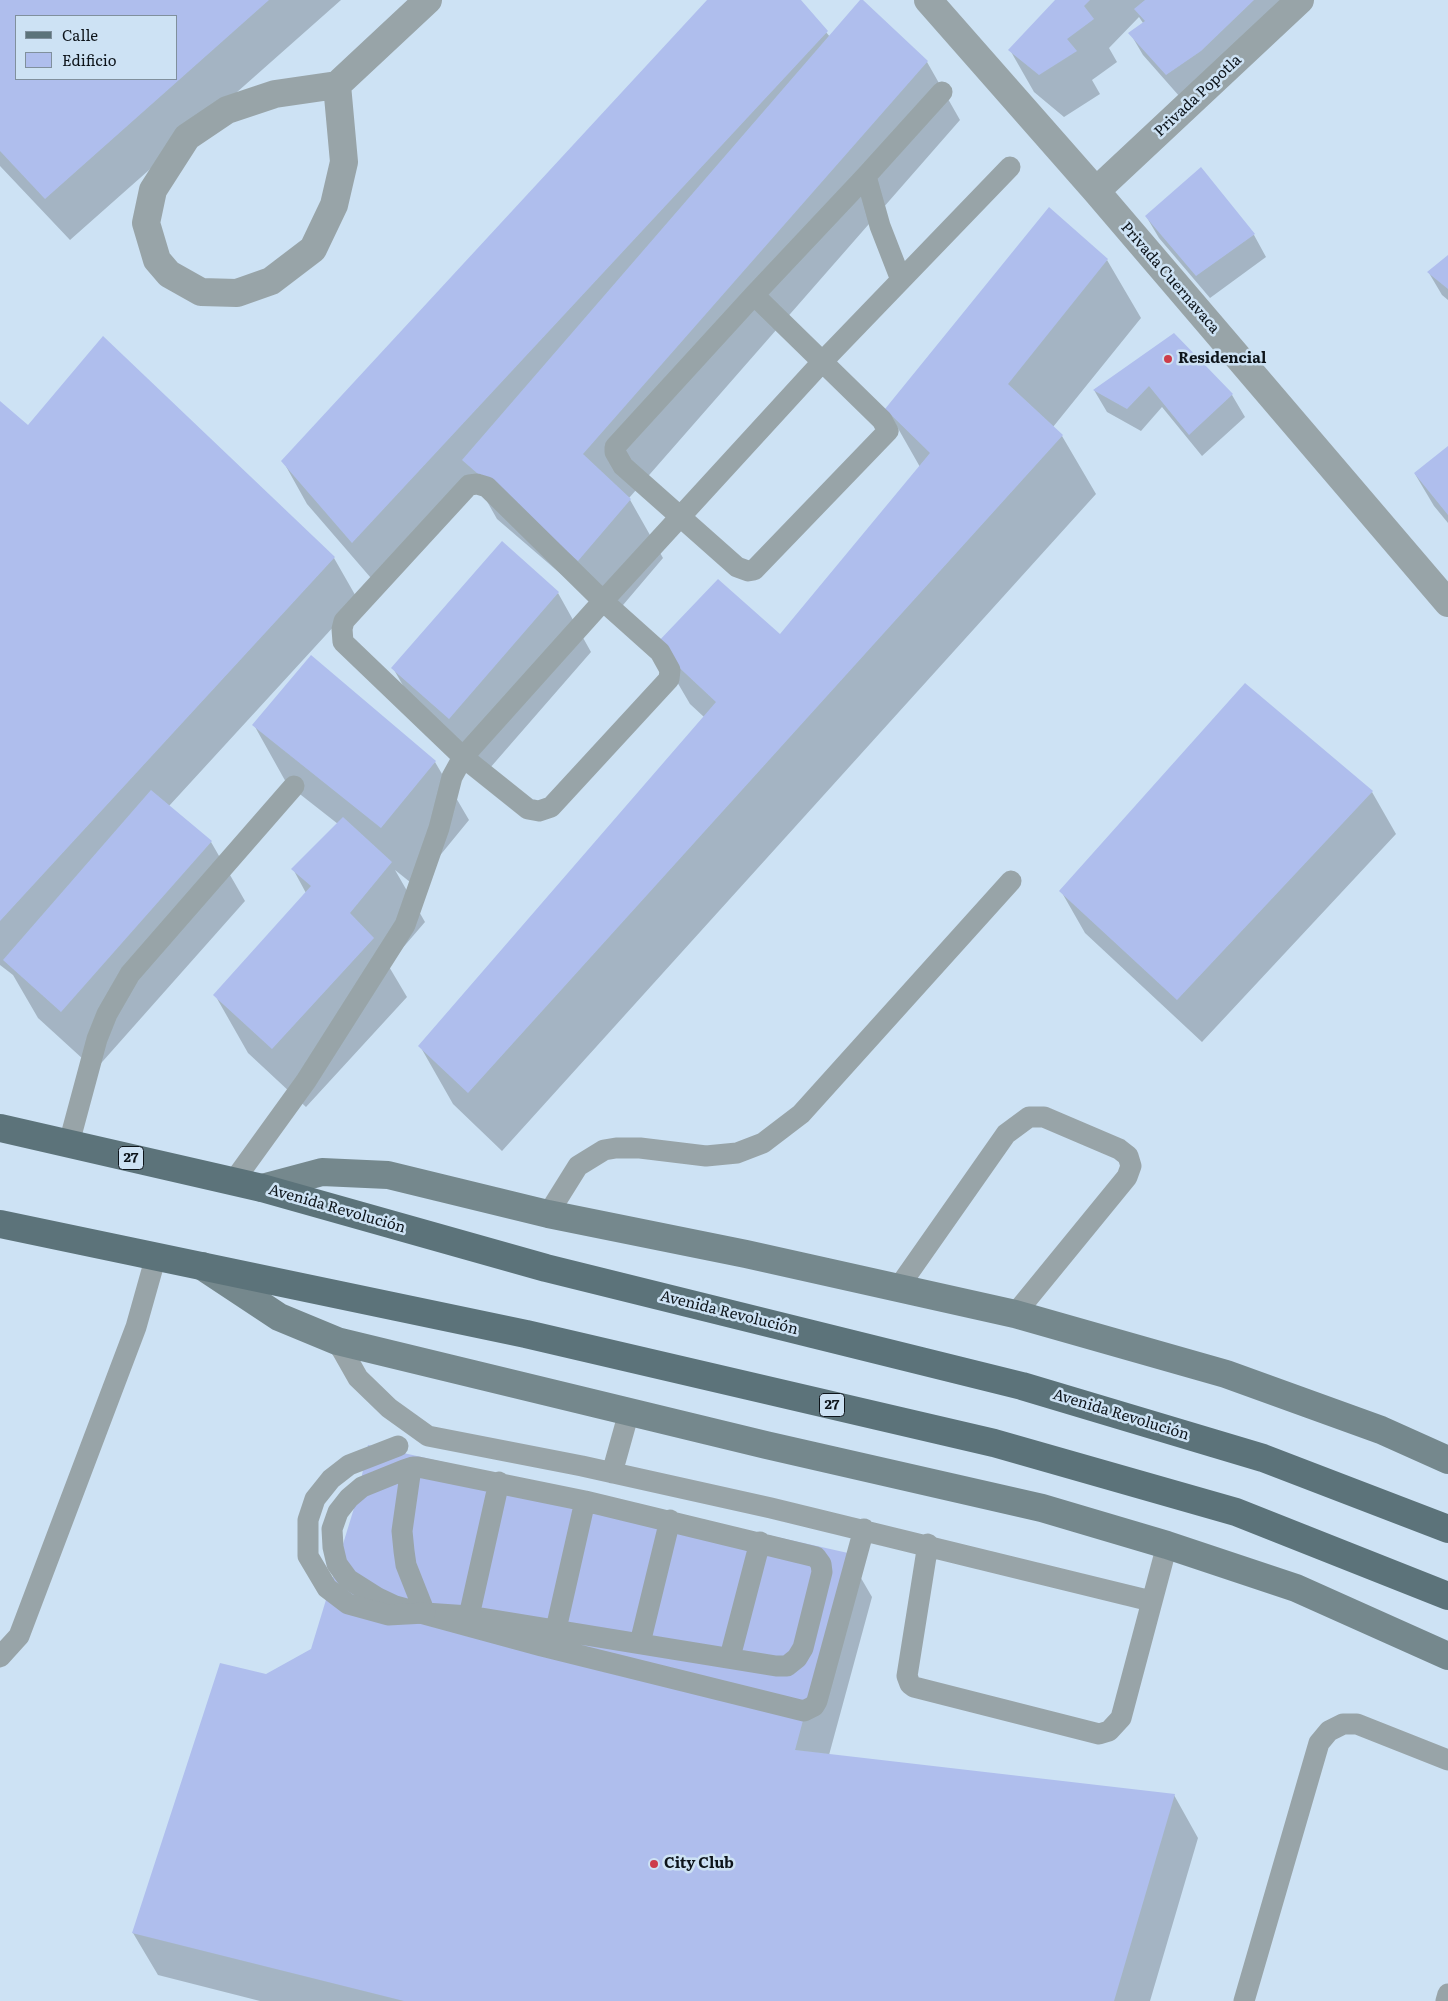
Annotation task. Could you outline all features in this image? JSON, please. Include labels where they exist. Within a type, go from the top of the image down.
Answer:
[{"type":"main road","name":"Avenida Revolución","points":[[0,1128],[262,1188],[546,1268],[1022,1386],[1263,1458],[1448,1530]]},
{"type":"main road","name":"27","points":[[0,1224],[526,1334],[994,1442],[1236,1512],[1448,1596]]},
{"type":"street","points":[[337,85],[344,162],[334,205],[313,249],[271,281],[237,292],[201,292],[169,274],[157,260],[146,223],[153,190],[187,137],[226,110],[275,94],[337,85],[428,0]]},
{"type":"street","name":"Privada Cuernavaca","points":[[928,0],[1096,191],[1448,603]]},
{"type":"street","name":"Privada Popotla","points":[[1096,191],[1300,0]]},
{"type":"street","points":[[262,1188],[322,1172],[388,1175],[548,1214],[746,1254],[1015,1314],[1226,1374],[1381,1430],[1448,1460]]},
{"type":"street","points":[[202,1266],[279,1317],[337,1341],[776,1448],[1042,1508],[1167,1545],[1296,1588],[1448,1656]]},
{"type":"lane","points":[[754,295],[882,420],[888,431],[754,570],[741,570],[682,516],[623,466],[615,452],[615,447],[754,295],[866,176],[942,92]]},
{"type":"lane","points":[[233,1182],[306,1081],[405,925],[439,828],[452,777],[464,757],[603,601],[823,361],[1010,168]]},
{"type":"lane","points":[[866,176],[880,226],[901,280]]},
{"type":"lane","points":[[469,485],[487,486],[603,601],[660,652],[668,662],[670,679],[551,807],[540,811],[528,809],[464,757],[343,642],[342,629],[344,621],[469,485]]},
{"type":"lane","points":[[69,1143],[97,1039],[107,1014],[130,974],[294,786]]},
{"type":"lane","points":[[548,1214],[578,1166],[604,1150],[640,1148],[706,1156],[737,1153],[762,1143],[801,1114],[1011,881]]},
{"type":"lane","points":[[898,1288],[1006,1134],[1029,1117],[1044,1117],[1119,1148],[1128,1156],[1131,1166],[1127,1177],[1015,1314]]},
{"type":"lane","points":[[0,1656],[19,1636],[136,1327],[156,1256]]},
{"type":"lane","points":[[337,1341],[358,1378],[389,1408],[428,1436],[612,1473],[864,1529],[1151,1601]]},
{"type":"lane","points":[[612,1473],[629,1412]]},
{"type":"lane","points":[[428,1436],[349,1465],[331,1479],[315,1499],[308,1520],[308,1556],[327,1588],[348,1604],[388,1614],[425,1614],[469,1616],[776,1666],[787,1666],[797,1658],[803,1648],[822,1572],[821,1564],[816,1557],[670,1520],[423,1467],[411,1468],[362,1487],[349,1498],[338,1512],[332,1529],[333,1547],[337,1564],[348,1579],[370,1594],[396,1606],[542,1646],[804,1711],[814,1706],[817,1701],[864,1529]]},
{"type":"lane","points":[[411,1468],[402,1532],[406,1565],[425,1614]]},
{"type":"lane","points":[[469,1616],[499,1482]]},
{"type":"lane","points":[[556,1630],[585,1501]]},
{"type":"lane","points":[[640,1643],[670,1520]]},
{"type":"lane","points":[[730,1657],[760,1542]]},
{"type":"lane","points":[[928,1544],[908,1680],[914,1688],[1099,1734],[1113,1728],[1122,1718],[1167,1545]]},
{"type":"lane","points":[[1244,2001],[1319,1743],[1329,1731],[1343,1724],[1356,1724],[1448,1760]]},
{"type":"lane","points":[[1446,2001],[1448,1994]]},
{"type":"building","points":[[0,0],[269,0],[45,199],[0,151]]},
{"type":"building","points":[[707,0],[801,0],[828,31],[352,543],[281,461]]},
{"type":"building","points":[[860,0],[863,0],[928,61],[583,454],[631,499],[578,561],[462,460]]},
{"type":"building","points":[[1055,0],[1090,0],[1084,6],[1094,19],[1067,39],[1077,51],[1039,75],[1008,50]]},
{"type":"building","points":[[1145,0],[1254,0],[1201,51],[1166,75],[1128,33],[1145,21],[1134,9]]},
{"type":"building","points":[[1201,167],[1255,234],[1196,276],[1145,216]]},
{"type":"building","points":[[1049,207],[1108,259],[1008,384],[1063,435],[468,1093],[418,1046],[716,702],[655,645],[718,579],[780,634],[930,453],[885,409]]},
{"type":"building","points":[[1448,255],[1448,289],[1427,272]]},
{"type":"building","name":"Residencial","points":[[1174,333],[1233,394],[1189,435],[1149,386],[1127,409],[1093,390]]},
{"type":"building","points":[[103,336],[335,557],[0,921],[0,401],[28,425]]},
{"type":"building","points":[[1448,446],[1448,515],[1414,473]]},
{"type":"building","points":[[502,541],[559,592],[449,719],[391,668]]},
{"type":"building","points":[[311,655],[436,761],[381,828],[252,725]]},
{"type":"building","points":[[1245,683],[1373,791],[1177,1000],[1059,891]]},
{"type":"building","points":[[151,790],[212,841],[61,1012],[3,960]]},
{"type":"building","points":[[343,817],[392,862],[350,913],[374,938],[272,1049],[213,995],[311,886],[291,869]]},
{"type":"building","name":"City Club","points":[[368,1445],[848,1553],[795,1750],[1175,1794],[1114,2001],[404,2001],[132,1933],[220,1663],[266,1674],[311,1649],[358,1495]]},
{"type":"place","name":"Residencial","points":[[1168,359]]},
{"type":"place","name":"City Club","points":[[654,1864]]}]
